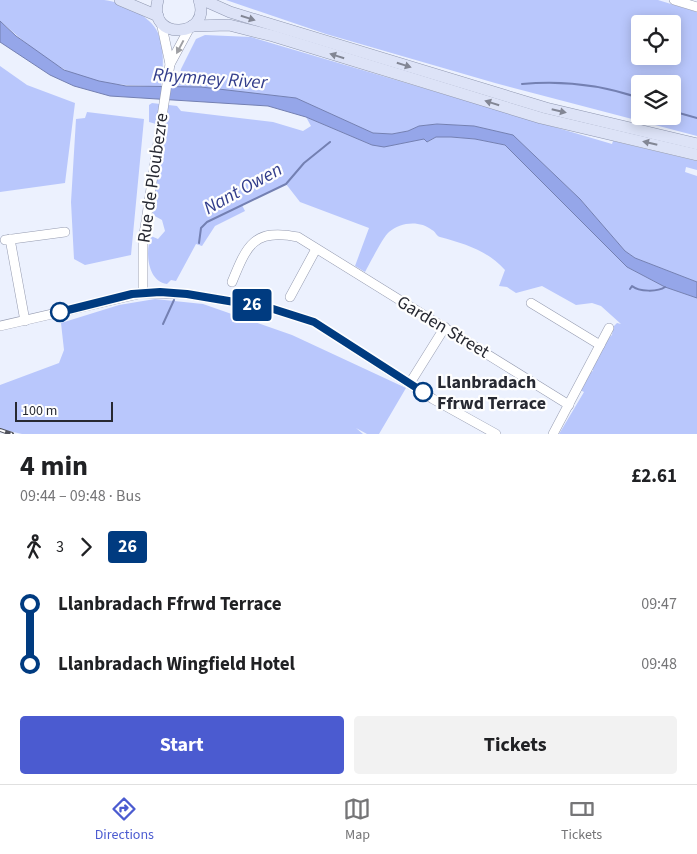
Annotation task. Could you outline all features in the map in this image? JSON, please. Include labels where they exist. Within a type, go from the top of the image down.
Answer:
[{"type":"main road","points":[[120,0],[159,19],[172,30],[229,25],[541,118],[697,155]]},
{"type":"main road","points":[[158,0],[159,19]]},
{"type":"main road","points":[[190,28],[200,16],[201,0],[230,12],[546,108],[697,144]]},
{"type":"street","points":[[674,0],[697,7]]},
{"type":"street","name":"Rue de Ploubezre","points":[[143,293],[143,241],[170,64],[159,19]]},
{"type":"street","name":"Rue de Ploubezre","points":[[170,64],[190,28]]},
{"type":"street","points":[[24,321],[7,239],[65,232]]},
{"type":"street","name":"Garden Street","points":[[232,282],[241,260],[250,246],[262,238],[278,233],[298,237],[569,405]]},
{"type":"street","points":[[290,297],[316,249]]},
{"type":"street","points":[[0,326],[143,293],[187,294],[270,308],[304,317],[329,330],[451,410],[496,434]]},
{"type":"street","points":[[531,303],[600,345]]},
{"type":"street","points":[[412,385],[445,327]]},
{"type":"street","points":[[553,434],[609,328]]},
{"type":"shaded area","points":[[0,0],[104,0],[135,11],[149,21],[158,33],[163,53],[161,86],[123,85],[73,74],[38,52],[0,21]]},
{"type":"shaded area","points":[[226,0],[658,0],[697,12],[697,136],[655,125],[681,125],[681,75],[631,75],[631,119],[495,83],[326,34]]},
{"type":"shaded area","points":[[0,21],[16,36],[64,70],[99,81],[126,86],[201,87],[296,98],[373,133],[392,134],[408,131],[419,126],[437,124],[474,126],[513,135],[580,199],[625,251],[635,258],[697,282],[697,298],[665,287],[627,267],[505,145],[475,139],[436,137],[427,142],[424,139],[384,147],[372,145],[306,117],[268,106],[110,96],[74,86],[50,75],[0,42]]},
{"type":"shaded area","points":[[205,35],[251,37],[612,144],[613,141],[697,161],[697,170],[686,167],[685,172],[697,176],[697,282],[635,258],[625,251],[580,199],[513,135],[474,126],[437,124],[419,126],[408,131],[392,134],[373,133],[296,98],[177,87],[181,69],[196,39]]},
{"type":"shaded area","points":[[0,66],[27,85],[75,103],[65,183],[0,192]]},
{"type":"shaded area","points":[[152,103],[177,106],[181,111],[273,122],[303,131],[311,126],[306,117],[372,145],[394,145],[424,138],[428,142],[436,137],[451,137],[475,139],[505,145],[627,267],[665,287],[697,298],[697,434],[559,434],[584,392],[580,390],[586,374],[593,371],[591,364],[599,358],[597,353],[605,346],[605,341],[612,335],[613,327],[617,323],[621,324],[601,306],[592,303],[576,305],[542,286],[516,293],[507,287],[499,286],[505,270],[491,257],[458,242],[439,236],[422,225],[404,224],[389,232],[380,244],[365,272],[355,266],[369,228],[300,202],[286,184],[242,205],[245,211],[215,226],[202,246],[196,244],[176,281],[171,280],[167,284],[160,282],[155,277],[149,264],[148,249],[151,236],[158,239],[165,231],[162,220],[153,215],[153,208],[156,208],[157,201],[153,200],[167,127],[149,122],[149,105]]},
{"type":"shaded area","points":[[87,112],[144,119],[131,255],[85,265],[74,259],[71,202],[76,119],[85,118]]},
{"type":"shaded area","points":[[155,299],[203,304],[292,335],[406,388],[379,434],[367,434],[356,428],[363,434],[22,434],[0,429],[0,385],[59,363],[64,350],[61,323],[119,305]]},
{"type":"waterway","points":[[522,84],[567,83],[597,87],[631,95]]},
{"type":"waterway","points":[[681,114],[697,118]]},
{"type":"waterway","name":"Nant Owen","points":[[199,243],[201,228],[207,222],[286,184],[304,163],[330,142]]},
{"type":"waterway","points":[[630,289],[632,286],[648,291],[665,287]]},
{"type":"waterway","name":"Nant Owen","points":[[163,324],[174,300]]},
{"type":"railway","points":[[0,430],[12,434]]},
{"type":"bus line","name":"26","points":[[60,312],[132,294],[160,292],[187,294],[270,308],[304,317],[329,330],[423,392]]},
{"type":"place","name":"Llanbradach Ffrwd Terrace","points":[[423,392]]},
{"type":"water label","name":"Rhymney River","points":[[210,79]]}]
